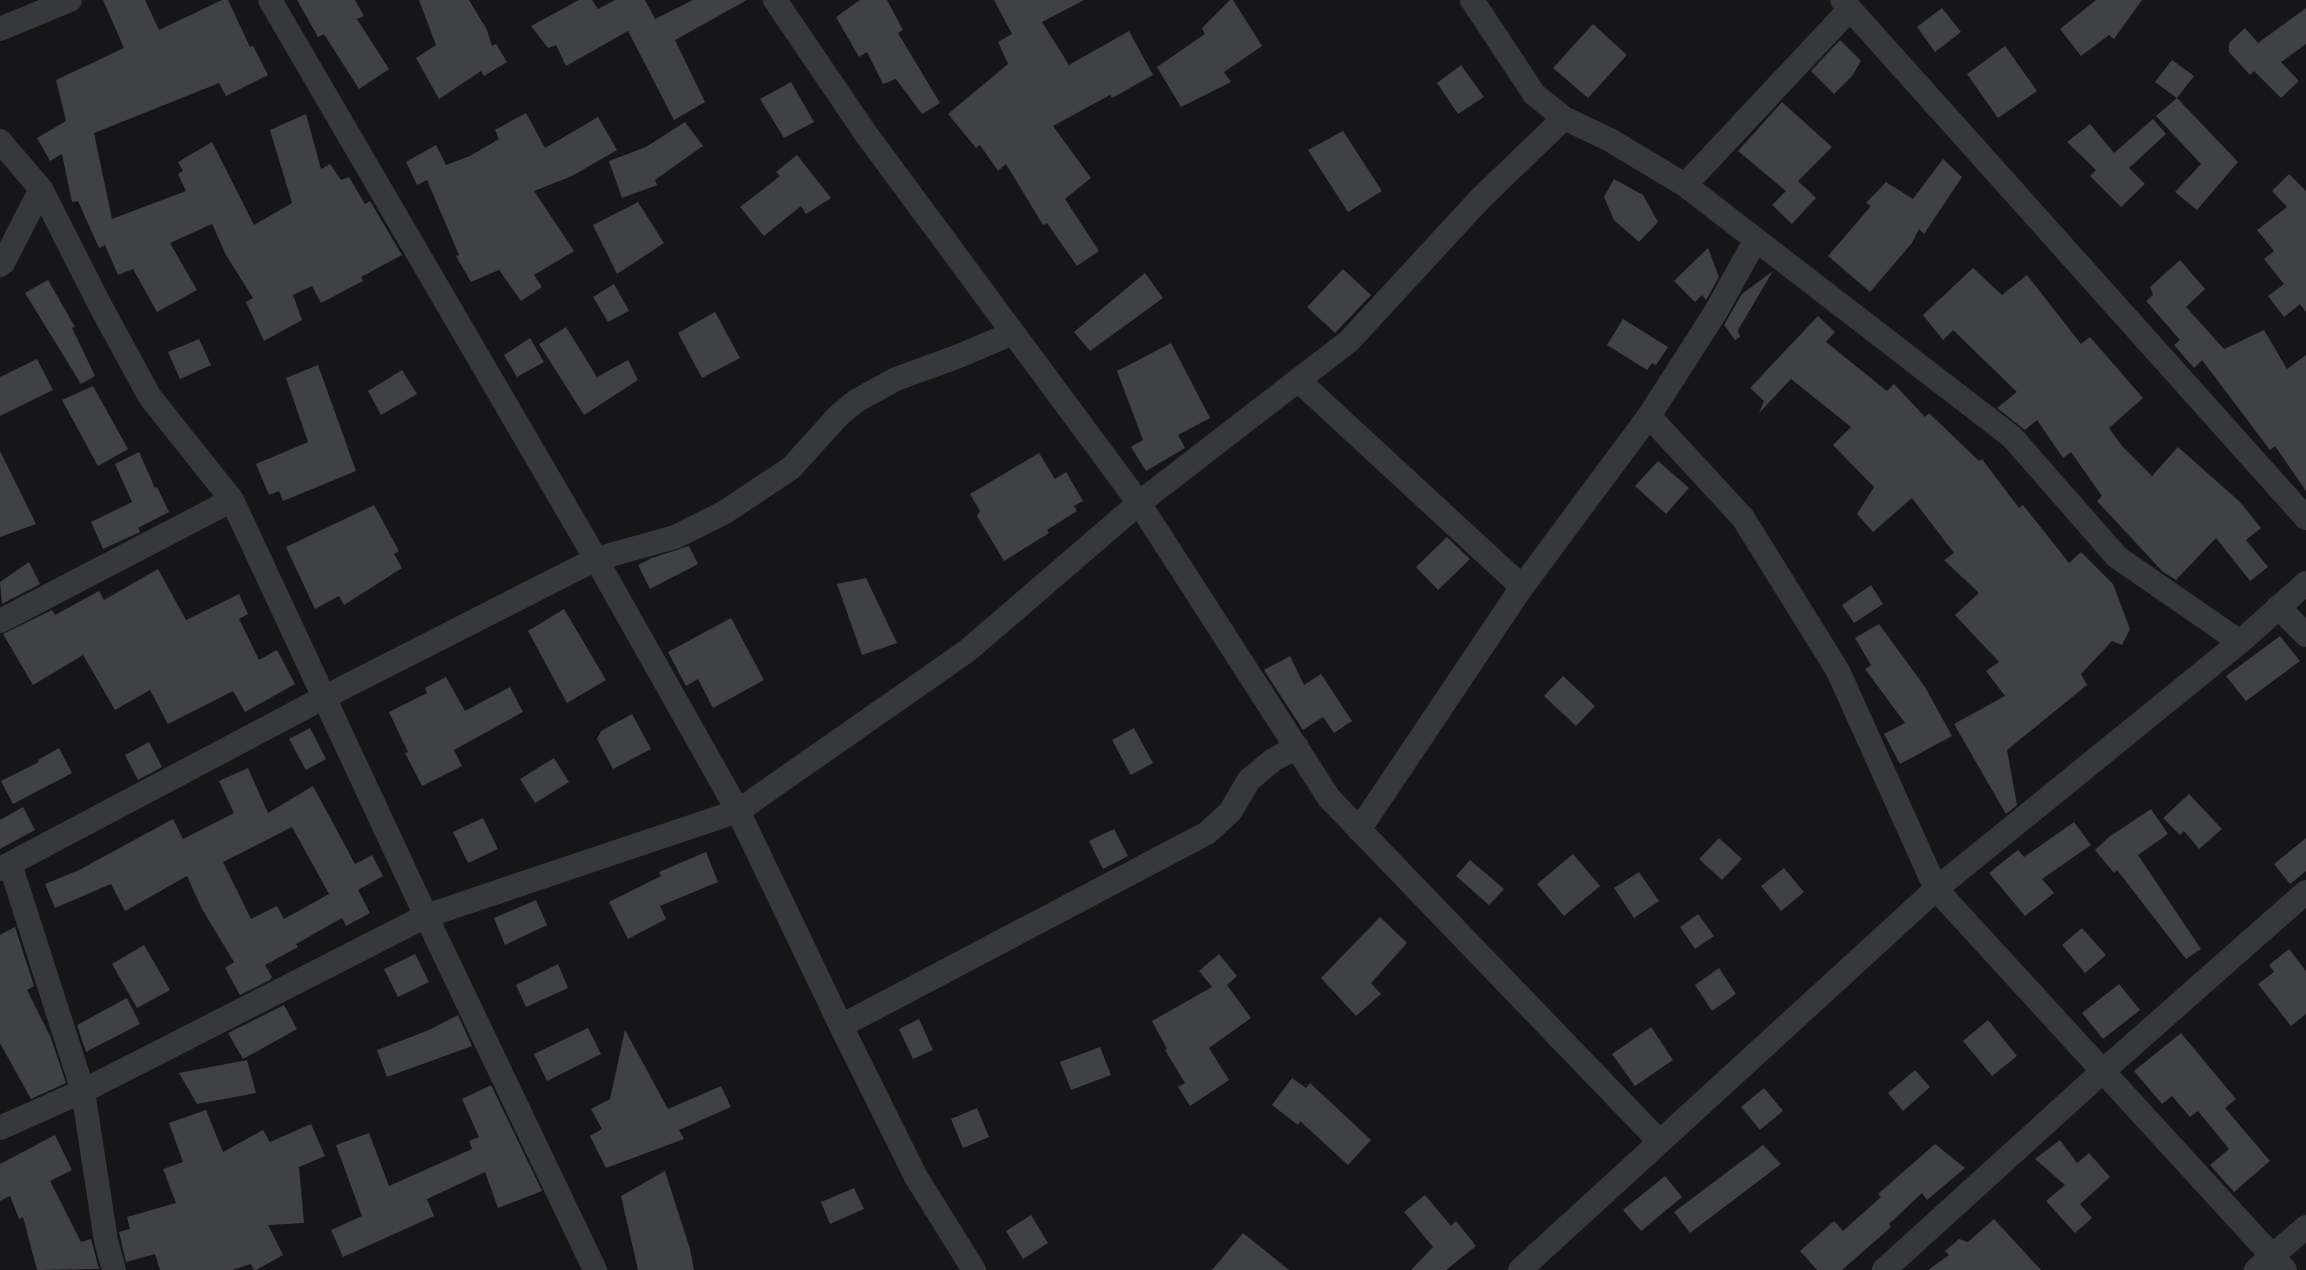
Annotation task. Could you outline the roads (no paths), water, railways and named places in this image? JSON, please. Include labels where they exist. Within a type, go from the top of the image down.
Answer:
[{"type":"street","points":[[0,29],[70,0]]},
{"type":"street","points":[[270,0],[596,559],[738,812],[916,1177],[974,1270]]},
{"type":"street","points":[[775,0],[866,134],[1139,503],[1329,798],[1660,1142]]},
{"type":"street","points":[[1472,0],[1534,94],[1564,118],[1610,140],[1685,185],[2012,437],[2117,557],[2240,642]]},
{"type":"street","points":[[1685,185],[1846,5],[2306,518]]},
{"type":"street","points":[[0,1128],[83,1091],[426,916],[738,812],[967,651],[1139,503],[1349,341],[1480,199],[1564,118]]},
{"type":"street","points":[[0,141],[41,189],[150,397],[232,500],[323,698],[595,1270]]},
{"type":"street","points":[[0,265],[41,189]]},
{"type":"street","points":[[1359,830],[1522,587],[1649,416],[1715,313],[1755,241]]},
{"type":"street","points":[[114,1270],[106,1241],[83,1091],[5,866],[323,698],[596,559],[675,537],[725,512],[791,468],[839,415],[856,401],[896,379],[959,356],[1012,333]]},
{"type":"street","points":[[1298,380],[1522,587]]},
{"type":"street","points":[[1649,416],[1743,518],[1838,671],[1936,889],[2103,1071],[2271,1265],[2306,1227]]},
{"type":"street","points":[[0,620],[232,500]]},
{"type":"street","points":[[1530,1267],[1660,1142],[1936,889],[2240,642],[2306,583]]},
{"type":"street","points":[[2278,607],[2306,635]]},
{"type":"street","points":[[841,1026],[1206,833],[1230,812],[1249,780],[1273,760],[1297,747]]},
{"type":"street","points":[[1884,1270],[2306,891]]}]
